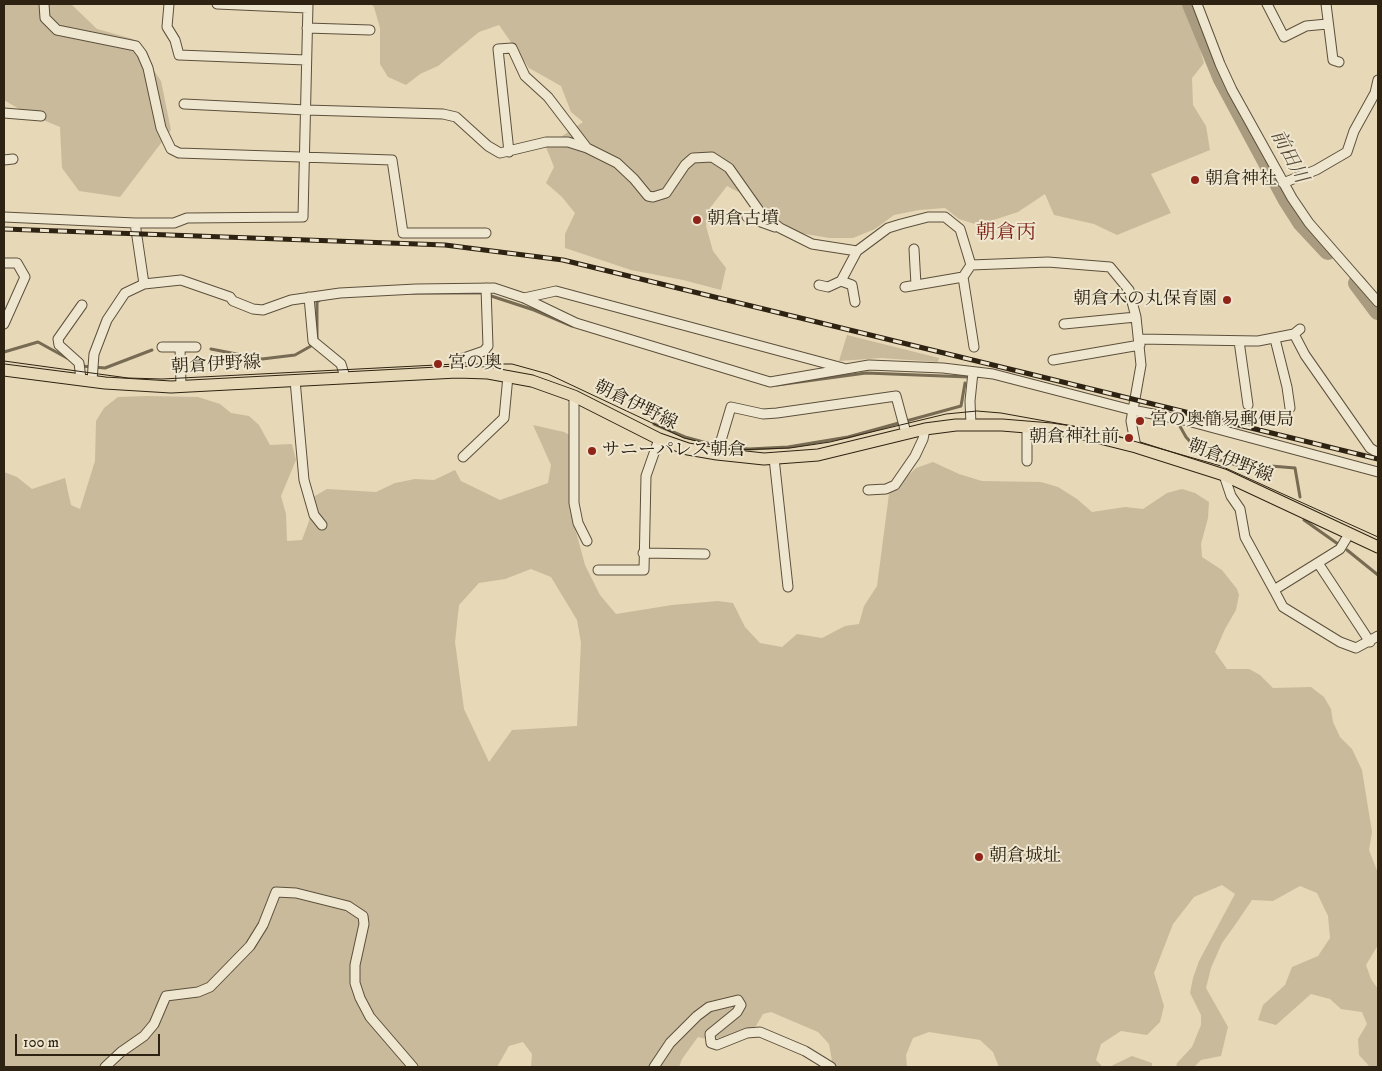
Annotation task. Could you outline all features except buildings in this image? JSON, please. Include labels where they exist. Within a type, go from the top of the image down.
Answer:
[{"type":"main road","name":"朝倉伊野線","points":[[4,370],[137,386],[182,386],[457,372],[508,376],[574,396],[659,439],[717,454],[774,458],[818,455],[925,428],[971,424],[1027,427],[1084,434],[1136,447],[1224,475],[1378,547]]},
{"type":"street","points":[[44,4],[45,18],[57,30],[136,46],[148,68],[161,128],[171,149],[180,153],[392,160],[402,233],[486,233]]},
{"type":"street","points":[[169,4],[167,27],[175,40],[178,55],[306,60]]},
{"type":"street","points":[[4,217],[135,223],[174,222],[187,218],[303,217],[308,6],[217,4]]},
{"type":"street","points":[[1197,4],[1228,82],[1283,183],[1309,223],[1378,302]]},
{"type":"street","points":[[1267,4],[1284,37],[1306,26],[1327,24]]},
{"type":"street","points":[[1326,4],[1332,60],[1339,62]]},
{"type":"street","points":[[307,28],[370,30]]},
{"type":"street","points":[[509,152],[498,49],[512,48],[525,76],[548,97],[587,148]]},
{"type":"street","points":[[1283,183],[1312,172],[1347,152],[1354,131],[1376,96],[1378,80]]},
{"type":"street","points":[[184,104],[443,114],[456,117],[488,146],[500,153],[546,142],[568,142],[587,148],[617,163],[648,196],[654,197],[666,193],[685,165],[693,158],[712,156],[729,168],[760,212],[780,228],[803,241],[857,251]]},
{"type":"street","points":[[4,113],[41,116]]},
{"type":"street","points":[[747,217],[780,228]]},
{"type":"street","points":[[819,285],[828,287],[841,281],[857,251],[888,228],[928,217],[945,217],[960,229],[971,265]]},
{"type":"street","points":[[135,223],[144,284]]},
{"type":"street","points":[[914,249],[916,286]]},
{"type":"street","points":[[971,265],[1048,262],[1110,267],[1129,290],[1136,317],[1141,365],[1131,421],[1136,447]]},
{"type":"street","points":[[4,263],[17,263],[25,278],[8,307],[4,324]]},
{"type":"street","points":[[971,265],[963,277],[974,346]]},
{"type":"street","points":[[905,287],[963,277]]},
{"type":"street","points":[[86,380],[93,366],[96,348],[107,320],[125,292],[144,284],[181,280],[230,297],[245,307],[260,310],[309,297],[377,290],[486,288],[524,298],[576,322],[770,382],[869,365],[993,374],[1133,407],[1378,472]]},
{"type":"street","points":[[841,281],[852,285],[855,302]]},
{"type":"street","points":[[457,372],[458,360],[484,351],[488,346],[486,288]]},
{"type":"street","points":[[524,298],[556,291],[844,368]]},
{"type":"street","points":[[309,297],[313,341],[341,364],[345,377]]},
{"type":"street","points":[[82,305],[58,339],[59,345],[80,365],[86,380]]},
{"type":"street","points":[[1064,324],[1136,317]]},
{"type":"street","points":[[1053,360],[1139,342],[1275,339],[1297,332],[1305,354],[1370,448],[1378,453]]},
{"type":"street","points":[[1275,339],[1287,387],[1290,408]]},
{"type":"street","points":[[1239,341],[1248,405]]},
{"type":"street","points":[[162,347],[196,347]]},
{"type":"street","points":[[180,347],[182,386]]},
{"type":"street","points":[[971,424],[970,401],[973,372]]},
{"type":"street","points":[[463,457],[504,418],[508,376]]},
{"type":"street","points":[[295,380],[304,480],[314,515],[322,525]]},
{"type":"street","points":[[574,396],[574,503],[578,523],[587,541]]},
{"type":"street","points":[[717,454],[731,407],[763,414],[896,396],[906,433]]},
{"type":"street","points":[[1027,427],[1027,461]]},
{"type":"street","points":[[868,490],[886,489],[895,485],[915,456],[923,439],[925,428]]},
{"type":"street","points":[[598,570],[644,570],[646,476],[659,439]]},
{"type":"street","points":[[774,458],[788,587]]},
{"type":"street","points":[[1224,475],[1231,496],[1240,510],[1246,537],[1283,607],[1340,642],[1356,648],[1378,636]]},
{"type":"street","points":[[1274,590],[1340,548],[1350,534]]},
{"type":"street","points":[[643,553],[705,554]]},
{"type":"street","points":[[1318,563],[1370,642]]},
{"type":"street","points":[[106,1067],[121,1052],[144,1036],[154,1024],[166,996],[198,992],[210,987],[250,946],[263,926],[276,892],[296,893],[348,906],[362,916],[364,924],[355,965],[355,983],[360,998],[370,1017],[413,1067]]},
{"type":"street","points":[[654,1067],[670,1043],[698,1016],[709,1008],[738,1000],[741,1005],[737,1012],[710,1034],[711,1043],[717,1045],[747,1033],[760,1032],[805,1051],[831,1067]]},
{"type":"shaded area","points":[[4,4],[71,4],[97,29],[133,39],[161,81],[171,130],[120,197],[79,191],[62,168],[60,127],[24,112],[4,100]]},
{"type":"shaded area","points":[[371,4],[1187,4],[1204,63],[1192,78],[1193,105],[1206,126],[1210,150],[1151,174],[1171,213],[1117,235],[1094,224],[1054,215],[1045,194],[1018,212],[978,225],[959,219],[945,208],[919,210],[894,215],[875,229],[853,238],[829,238],[800,233],[781,222],[752,199],[727,186],[710,208],[706,226],[713,251],[726,268],[721,290],[683,280],[631,270],[565,248],[565,234],[575,213],[562,197],[546,183],[554,167],[546,147],[583,122],[571,112],[561,86],[529,68],[499,25],[479,32],[438,66],[420,74],[406,85],[388,77],[380,64],[380,28],[374,7]]},
{"type":"shaded area","points":[[847,335],[939,358],[938,362],[881,358],[839,361]]},
{"type":"shaded area","points":[[118,397],[198,397],[220,404],[231,413],[249,416],[259,425],[270,445],[292,444],[296,460],[281,496],[286,514],[287,541],[302,540],[309,521],[313,497],[327,489],[376,492],[395,483],[415,479],[434,480],[455,470],[461,481],[500,500],[548,483],[551,465],[533,425],[564,432],[577,439],[572,517],[585,565],[600,595],[616,614],[672,605],[718,601],[733,603],[745,627],[760,643],[782,647],[797,634],[822,638],[845,626],[859,624],[864,606],[877,586],[889,494],[916,468],[933,462],[959,474],[982,481],[1041,482],[1058,487],[1077,499],[1092,512],[1125,507],[1143,509],[1167,493],[1182,489],[1195,493],[1209,502],[1208,518],[1201,544],[1202,557],[1222,570],[1237,589],[1239,595],[1236,610],[1215,652],[1227,669],[1249,669],[1260,675],[1273,688],[1311,687],[1324,697],[1331,709],[1333,722],[1340,737],[1352,749],[1362,770],[1372,832],[1369,850],[1378,873],[1378,945],[1366,965],[1371,979],[1378,989],[1378,1067],[1369,1066],[1359,1055],[1358,1039],[1367,1024],[1362,1012],[1341,1009],[1330,999],[1311,994],[1276,1025],[1258,1020],[1263,1005],[1285,985],[1292,967],[1318,956],[1330,938],[1328,916],[1317,893],[1300,886],[1273,901],[1252,900],[1222,943],[1211,968],[1206,988],[1228,1027],[1221,1056],[1201,1060],[1194,1067],[1176,1067],[1177,1063],[1192,1047],[1201,1025],[1201,1015],[1190,993],[1193,978],[1199,961],[1235,894],[1222,885],[1194,897],[1173,924],[1154,973],[1164,1006],[1160,1022],[1147,1035],[1121,1031],[1101,1044],[1096,1060],[1103,1067],[999,1067],[993,1052],[980,1040],[929,1032],[913,1038],[906,1055],[907,1067],[833,1067],[829,1044],[818,1032],[771,1012],[763,1014],[756,1026],[744,1033],[710,1040],[698,1037],[682,1059],[679,1067],[531,1067],[532,1054],[523,1042],[509,1046],[497,1067],[4,1067],[4,472],[17,477],[32,489],[65,478],[71,505],[80,509],[95,461],[96,421],[104,408]],"holes":[[[531,569],[551,577],[577,620],[581,643],[577,726],[512,730],[489,762],[464,709],[455,642],[459,605],[479,583],[505,579]]]},
{"type":"shaded area","points":[[1132,1056],[1152,1063],[1152,1067],[1109,1067]]},
{"type":"waterway","name":"前田川","points":[[1191,4],[1222,79],[1287,200],[1301,222],[1328,251]]},
{"type":"waterway","name":"前田川","points":[[1357,283],[1378,311]]},
{"type":"waterway","points":[[412,293],[482,293],[534,310],[572,326]]},
{"type":"waterway","points":[[317,340],[317,302],[321,299]]},
{"type":"waterway","points":[[4,352],[38,342],[67,358]]},
{"type":"waterway","points":[[211,349],[262,359],[295,355],[311,346]]},
{"type":"waterway","points":[[81,366],[105,368],[152,350]]},
{"type":"waterway","points":[[777,385],[866,373],[969,377]]},
{"type":"waterway","points":[[654,424],[685,437],[718,446],[749,449],[788,447],[848,437],[961,406],[965,383]]},
{"type":"waterway","points":[[1177,421],[1186,437],[1202,455],[1240,466],[1259,465],[1295,468],[1300,497]]},
{"type":"waterway","points":[[1304,520],[1338,544]]},
{"type":"waterway","points":[[1347,550],[1378,575]]},
{"type":"tram line","points":[[4,361],[128,378],[162,379],[456,364],[512,364],[548,374],[684,438],[735,450],[790,448],[830,442],[946,414],[977,411],[1001,413],[1095,430],[1221,466],[1378,537]]},
{"type":"railway","points":[[4,229],[445,245],[563,260],[1378,459]]},
{"type":"place","name":"朝倉神社","points":[[1195,180]]},
{"type":"place","name":"朝倉古墳","points":[[697,220]]},
{"type":"place","name":"朝倉木の丸保育園","points":[[1227,300]]},
{"type":"place","name":"宮の奥","points":[[438,364]]},
{"type":"place","name":"宮の奥簡易郵便局","points":[[1140,421]]},
{"type":"place","name":"朝倉神社前","points":[[1129,438]]},
{"type":"place","name":"サニーパレス朝倉","points":[[592,451]]},
{"type":"place","name":"朝倉城址","points":[[979,857]]},
{"type":"district","name":"朝倉丙","points":[[1006,234]]}]
